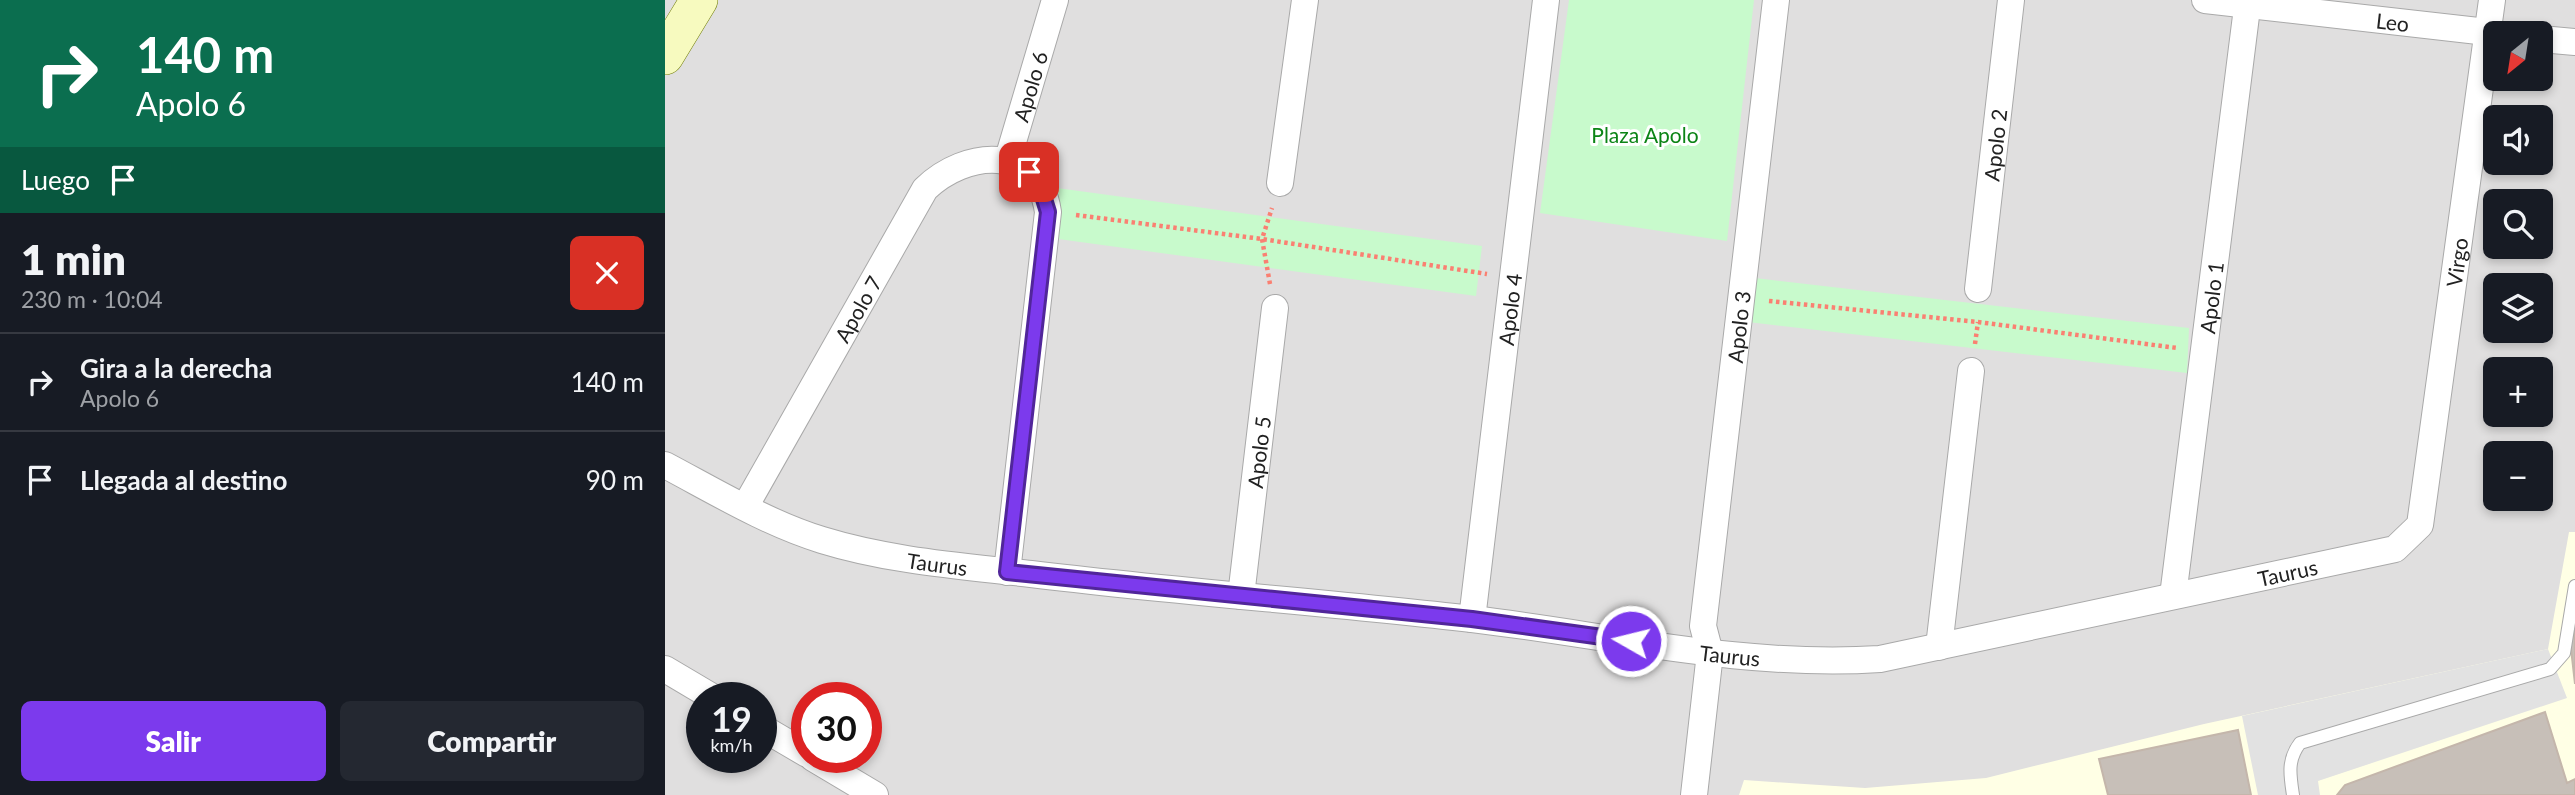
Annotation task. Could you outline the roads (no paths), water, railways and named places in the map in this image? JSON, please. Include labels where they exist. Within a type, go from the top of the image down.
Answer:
[{"type":"street","points":[[665,55],[699,0]]},
{"type":"street","name":"Apolo 6","points":[[1007,162],[1055,0]]},
{"type":"street","points":[[1280,183],[1305,0]]},
{"type":"street","name":"Apolo 4","points":[[1472,619],[1546,0]]},
{"type":"street","name":"Apolo 3","points":[[1694,795],[1710,653],[1703,626],[1776,0]]},
{"type":"street","name":"Apolo 2","points":[[1978,289],[2011,0]]},
{"type":"street","name":"Leo","points":[[2205,0],[2248,2],[2483,31]]},
{"type":"street","name":"Virgo","points":[[2491,21],[2492,0]]},
{"type":"street","name":"Apolo 1","points":[[2173,596],[2206,352],[2248,2]]},
{"type":"street","points":[[2553,40],[2575,42]]},
{"type":"street","name":"Virgo","points":[[2420,525],[2483,88]]},
{"type":"street","name":"Apolo 7","points":[[745,507],[925,189],[951,169],[969,162],[1007,162]]},
{"type":"street","points":[[1007,162],[1029,172],[1039,183],[1048,212],[1007,572]]},
{"type":"street","name":"Apolo 5","points":[[1241,596],[1275,308]]},
{"type":"street","points":[[1939,647],[1971,371]]},
{"type":"street","name":"Taurus","points":[[665,465],[745,507],[820,540],[860,551],[1007,572],[1472,619],[1710,653],[1832,662],[1880,659],[2395,549],[2420,525]]},
{"type":"street","points":[[665,669],[687,682]]},
{"type":"street","points":[[838,773],[875,795]]},
{"type":"lane","points":[[2293,795],[2291,755],[2299,743],[2550,668],[2560,662],[2564,653],[2575,586]]},
{"type":"park label","name":"Plaza Apolo","points":[[1645,134]]}]
